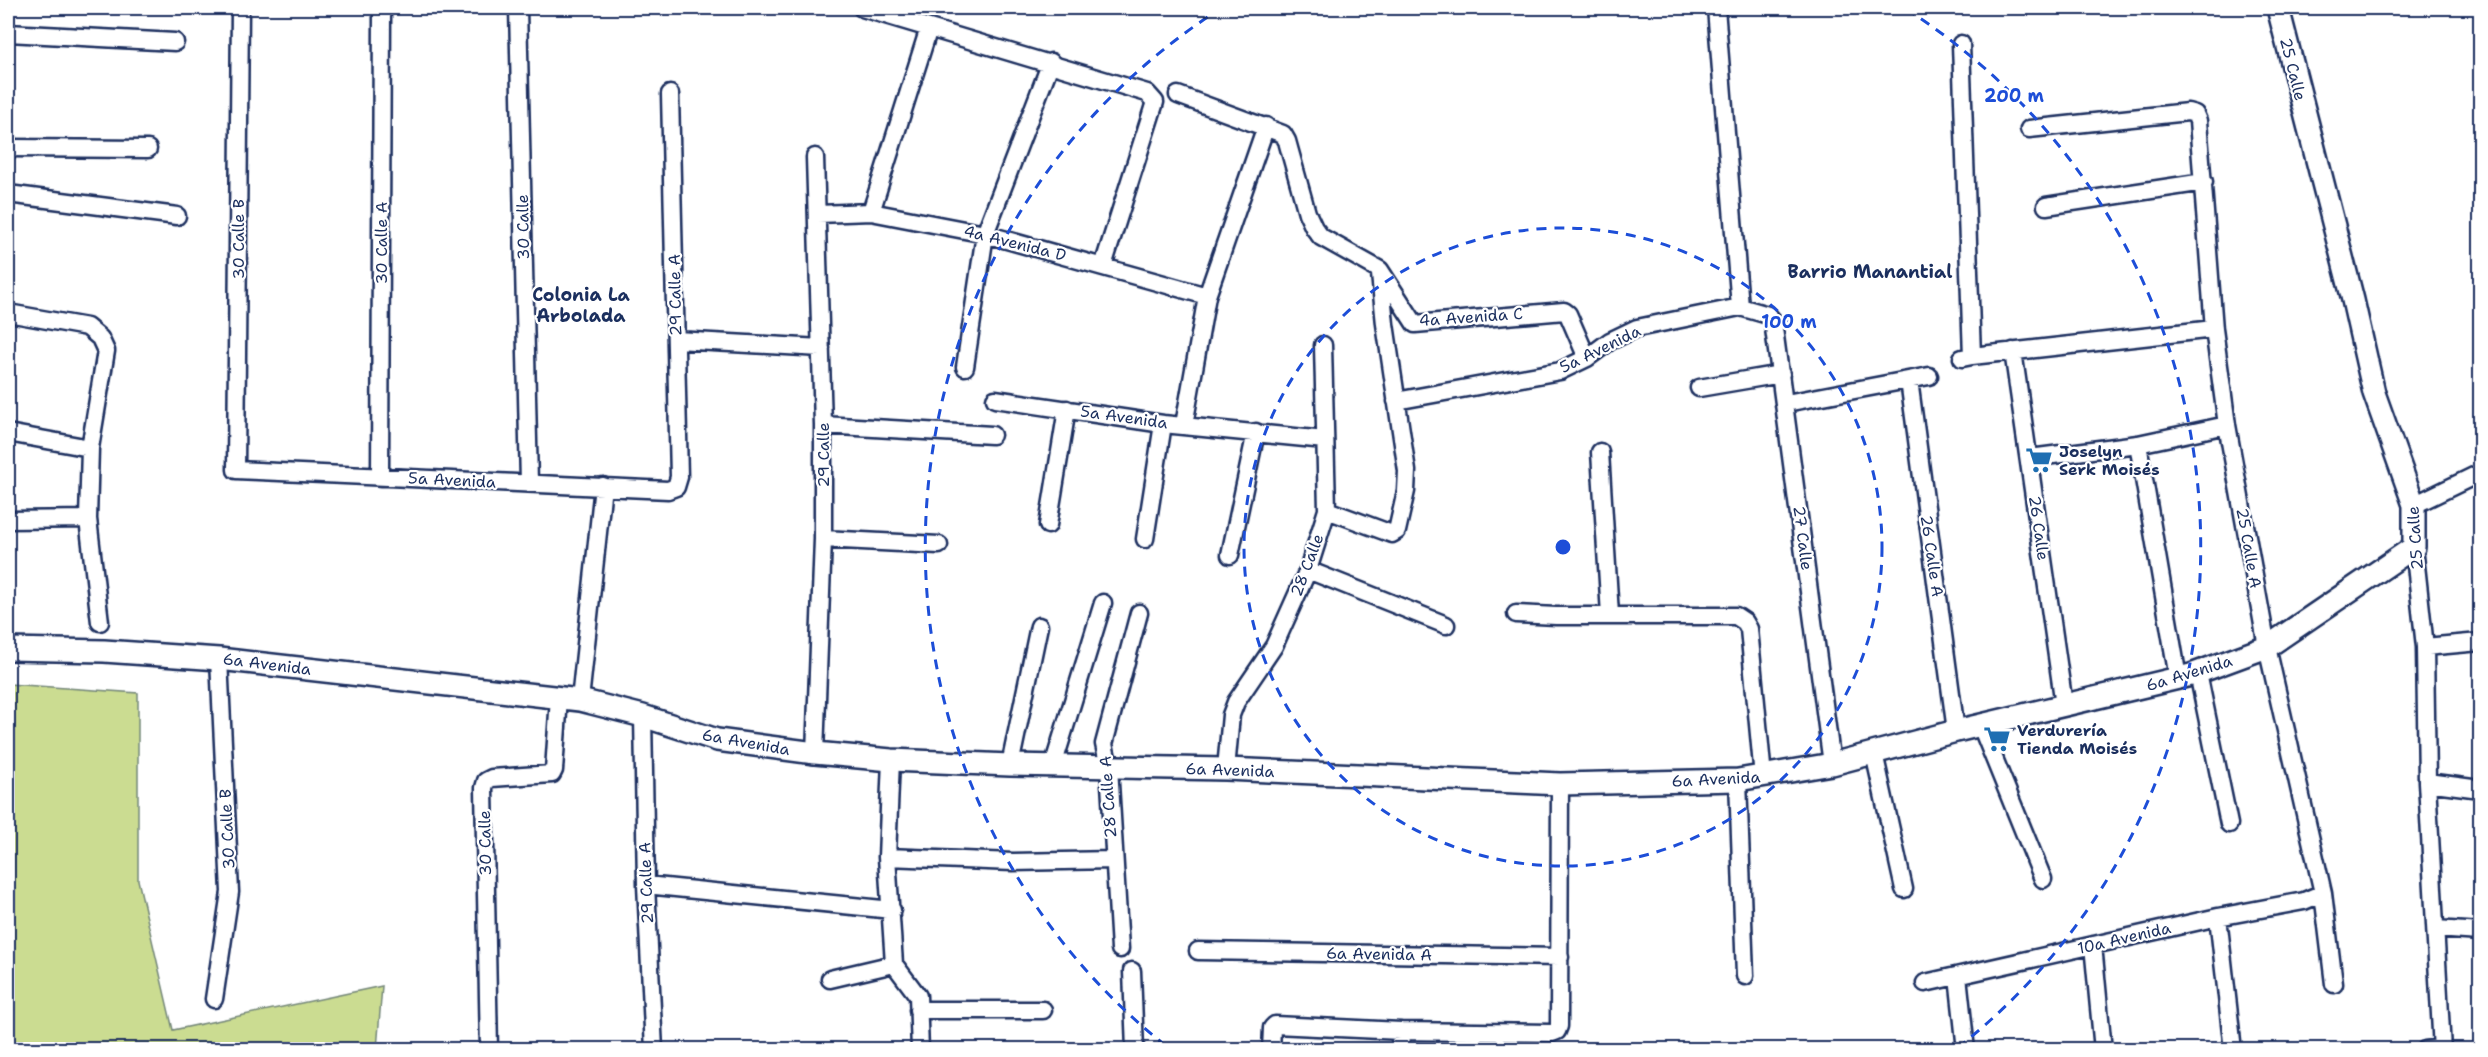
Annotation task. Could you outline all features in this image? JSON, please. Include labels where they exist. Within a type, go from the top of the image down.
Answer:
[{"type":"street","name":"30 Calle B","points":[[236,470],[240,8]]},
{"type":"street","name":"30 Calle","points":[[518,8],[530,483]]},
{"type":"street","points":[[862,8],[1050,62],[1152,96],[1155,102],[1103,266]]},
{"type":"street","points":[[1716,8],[1740,307]]},
{"type":"street","name":"25 Calle","points":[[2278,8],[2353,300],[2374,393],[2414,505],[2414,546],[2425,646],[2427,782],[2442,1049]]},
{"type":"street","name":"30 Calle A","points":[[380,477],[382,10]]},
{"type":"street","points":[[871,212],[929,28]]},
{"type":"street","points":[[8,33],[175,42]]},
{"type":"street","points":[[1961,44],[1967,357],[2214,329]]},
{"type":"street","points":[[965,367],[985,234],[1050,62]]},
{"type":"street","name":"29 Calle A","points":[[668,490],[676,487],[679,477],[670,94]]},
{"type":"street","name":"4a Avenida C","points":[[1178,95],[1283,134],[1307,213],[1314,228],[1322,237],[1340,249],[1380,270],[1415,324],[1558,310],[1569,314],[1587,358]]},
{"type":"street","name":"25 Calle A","points":[[2029,129],[2188,112],[2195,114],[2198,121],[2214,329],[2227,425],[2267,647],[2323,893],[2334,984]]},
{"type":"street","points":[[1184,425],[1207,296],[1266,126]]},
{"type":"street","points":[[8,148],[148,149]]},
{"type":"street","name":"29 Calle","points":[[814,753],[823,539],[824,425],[815,157]]},
{"type":"street","points":[[2046,206],[2204,182]]},
{"type":"street","points":[[8,194],[177,216]]},
{"type":"street","name":"4a Avenida D","points":[[818,214],[871,212],[985,234],[1207,296]]},
{"type":"street","points":[[1327,510],[1392,534],[1397,531],[1408,482],[1380,270]]},
{"type":"street","name":"5a Avenida","points":[[1396,401],[1560,371],[1587,358],[1610,342],[1637,328],[1740,307],[1768,315]]},
{"type":"street","points":[[8,313],[87,327],[100,338],[106,351],[90,448],[88,519],[100,622]]},
{"type":"street","name":"27 Calle","points":[[1768,315],[1773,321],[1786,403],[1832,764]]},
{"type":"street","points":[[676,340],[821,348]]},
{"type":"street","name":"28 Calle","points":[[1226,769],[1232,715],[1236,702],[1274,645],[1308,570],[1327,510],[1323,345]]},
{"type":"street","name":"26 Calle","points":[[2013,351],[2064,705]]},
{"type":"street","points":[[1700,388],[1780,374]]},
{"type":"street","points":[[1786,403],[1929,376]]},
{"type":"street","name":"26 Calle A","points":[[1909,380],[1956,731]]},
{"type":"street","name":"5a Avenida","points":[[995,399],[1163,424],[1325,440]]},
{"type":"street","points":[[1048,525],[1067,408]]},
{"type":"street","points":[[1145,539],[1163,424]]},
{"type":"street","points":[[824,425],[992,435]]},
{"type":"street","points":[[2030,458],[2138,444],[2227,425]]},
{"type":"street","points":[[1230,555],[1256,432]]},
{"type":"street","points":[[8,433],[90,448]]},
{"type":"street","points":[[2138,444],[2188,676],[2229,824]]},
{"type":"street","points":[[1600,452],[1610,615]]},
{"type":"street","name":"5a Avenida","points":[[236,470],[668,490]]},
{"type":"street","points":[[2414,505],[2481,473]]},
{"type":"street","points":[[580,700],[603,486]]},
{"type":"street","points":[[8,520],[88,519]]},
{"type":"street","points":[[823,539],[939,545]]},
{"type":"street","name":"6a Avenida","points":[[8,649],[104,651],[219,658],[580,700],[643,716],[717,740],[814,753],[891,760],[1109,768],[1226,769],[1560,784],[1738,780],[1832,764],[1956,731],[2188,676],[2267,647],[2414,546]]},
{"type":"street","points":[[1308,570],[1446,625]]},
{"type":"street","points":[[1053,766],[1103,603]]},
{"type":"street","name":"28 Calle A","points":[[1120,950],[1109,768],[1104,744],[1139,613]]},
{"type":"street","points":[[1516,614],[1736,616],[1745,622],[1749,629],[1763,777]]},
{"type":"street","points":[[1010,765],[1038,626]]},
{"type":"street","points":[[2425,646],[2481,642]]},
{"type":"street","name":"30 Calle B","points":[[214,999],[230,892],[219,658]]},
{"type":"street","name":"30 Calle","points":[[489,1050],[484,788],[486,781],[492,778],[552,774],[559,698]]},
{"type":"street","name":"29 Calle A","points":[[643,716],[646,885],[654,1050]]},
{"type":"street","points":[[1981,726],[2043,879]]},
{"type":"street","points":[[1874,753],[1904,889]]},
{"type":"street","points":[[891,760],[887,856],[894,964],[916,990],[920,1050]]},
{"type":"street","points":[[1738,780],[1745,976]]},
{"type":"street","points":[[2427,782],[2481,789]]},
{"type":"street","points":[[1271,1050],[1272,1028],[1275,1025],[1401,1031],[1552,1033],[1557,1031],[1560,957],[1560,784]]},
{"type":"street","points":[[887,856],[1013,862],[1113,860]]},
{"type":"street","points":[[646,885],[892,910]]},
{"type":"street","name":"10a Avenida","points":[[1925,983],[2218,917],[2304,901],[2323,893]]},
{"type":"street","points":[[2218,917],[2233,1050]]},
{"type":"street","points":[[2436,929],[2481,932]]},
{"type":"street","points":[[2093,945],[2103,1050]]},
{"type":"street","name":"6a Avenida A","points":[[1198,951],[1560,957]]},
{"type":"street","points":[[830,979],[894,964]]},
{"type":"street","points":[[1132,971],[1135,1050]]},
{"type":"street","points":[[1958,976],[1966,1050]]},
{"type":"street","points":[[918,1010],[1043,1010]]},
{"type":"street","points":[[1400,1050],[1401,1031]]},
{"type":"street","points":[[2425,1050],[2442,1049]]},
{"type":"green space","points":[[8,684],[138,693],[138,880],[173,1030],[382,986],[377,1049],[8,1049]]},
{"type":"place","name":"Joselyn Serk Moisés","points":[[2039,460]]},
{"type":"place","name":"Verdurería Tienda Moisés","points":[[1997,739]]},
{"type":"district","name":"Barrio Manantial","points":[[1870,272]]},
{"type":"district","name":"Colonia La Arbolada","points":[[581,305]]}]
